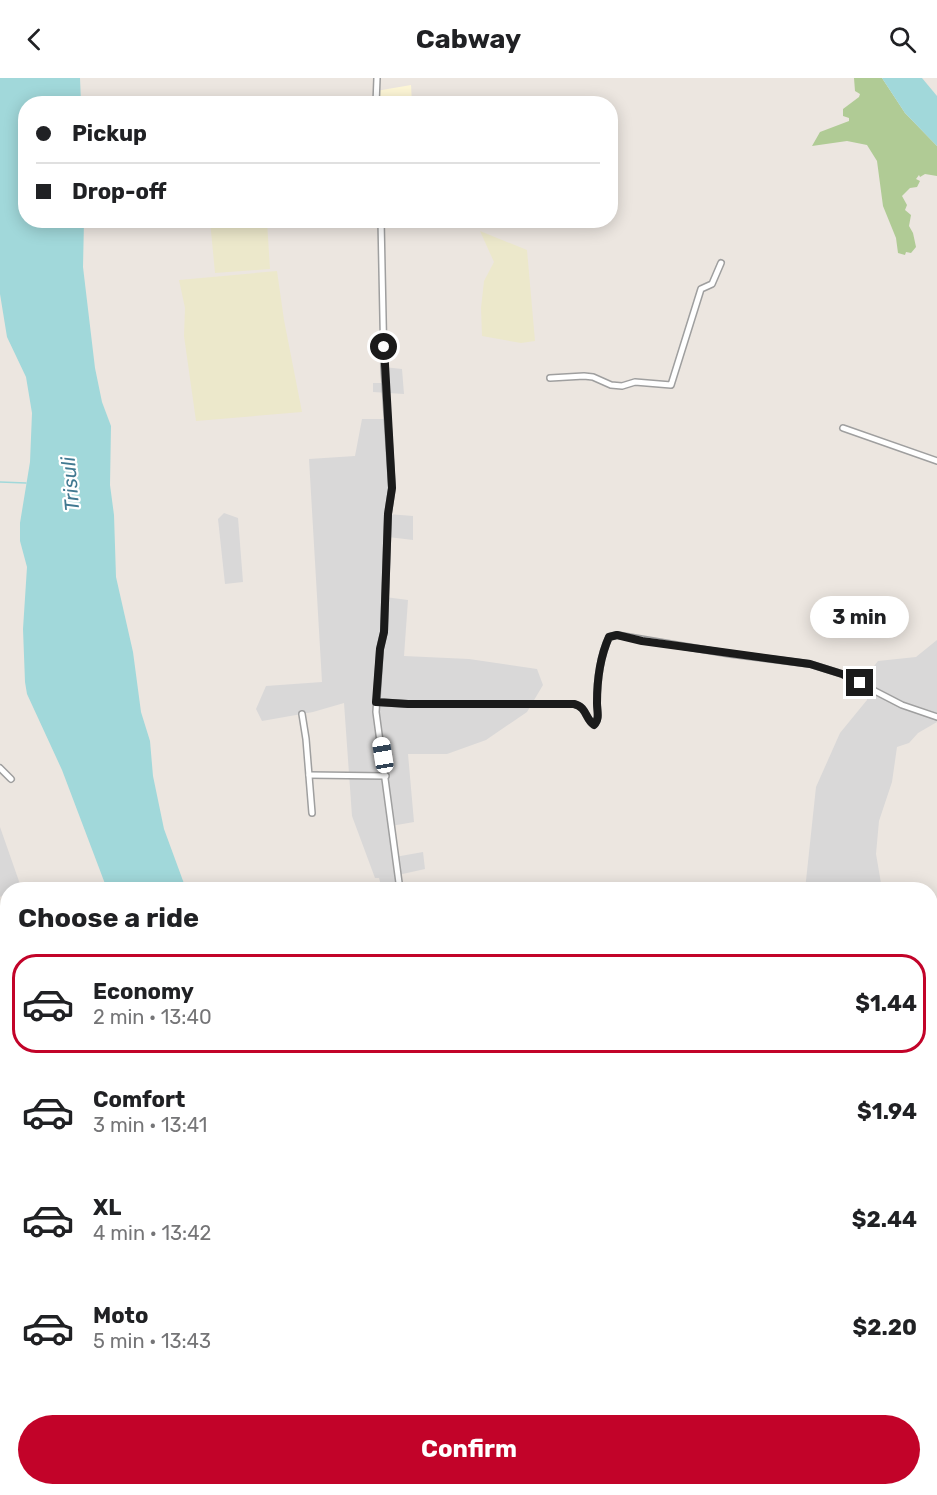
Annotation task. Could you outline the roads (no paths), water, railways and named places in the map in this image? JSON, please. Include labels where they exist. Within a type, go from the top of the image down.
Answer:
[{"type":"street","points":[[376,96],[377,78]]},
{"type":"street","points":[[381,228],[384,375],[392,488],[388,514],[384,632],[380,649],[376,702],[399,882]]},
{"type":"street","points":[[550,378],[593,377],[611,386],[622,386],[635,382],[671,385],[701,289],[712,284],[721,263]]},
{"type":"street","points":[[843,428],[937,461]]},
{"type":"street","points":[[376,702],[574,704],[585,710],[594,725],[598,720],[597,689],[603,654],[609,637],[617,635],[642,641],[810,664],[842,674],[902,705],[937,717]]},
{"type":"street","points":[[302,714],[312,813]]},
{"type":"street","points":[[0,768],[11,779]]},
{"type":"street","points":[[309,775],[386,776]]},
{"type":"water","name":"Trisuli","points":[[0,78],[80,78],[81,96],[18,96],[18,228],[84,228],[83,267],[95,368],[102,402],[111,426],[110,485],[114,515],[116,577],[133,652],[141,712],[150,741],[153,776],[164,829],[183,882],[104,882],[62,770],[27,694],[23,629],[27,567],[20,541],[20,523],[30,462],[32,413],[26,377],[7,337],[0,294]]},
{"type":"water","points":[[882,78],[922,78],[937,96],[937,146],[905,113]]},
{"type":"waterway","points":[[0,482],[26,483]]}]
